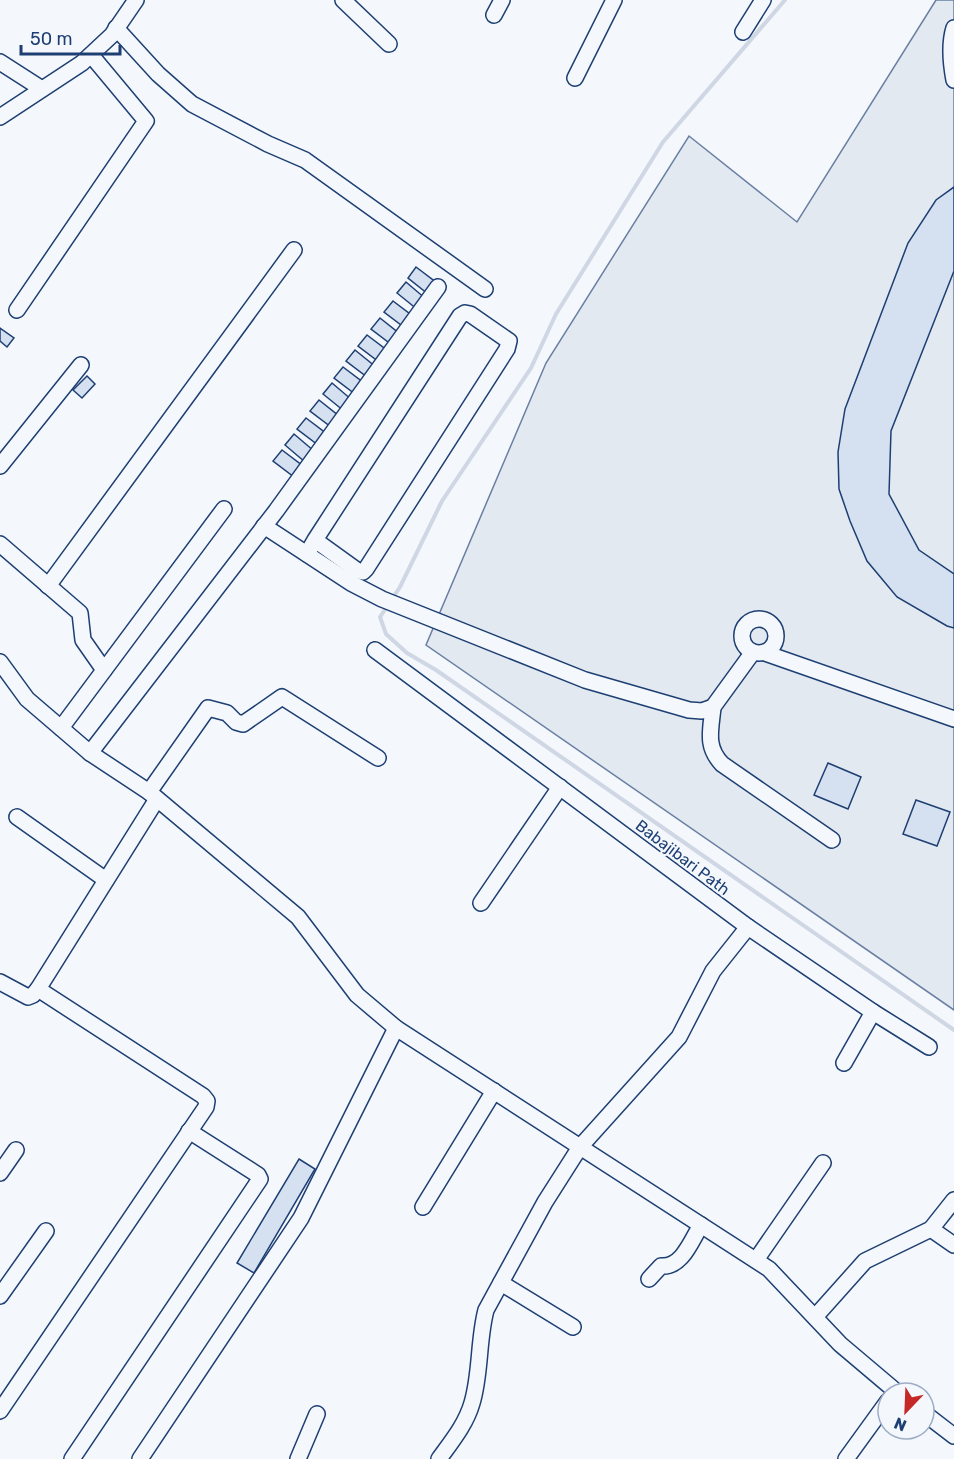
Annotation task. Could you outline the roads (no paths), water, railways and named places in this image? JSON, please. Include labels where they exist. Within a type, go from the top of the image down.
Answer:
[{"type":"street","points":[[0,117],[82,63],[116,28],[136,0]]},
{"type":"street","points":[[343,0],[389,44]]},
{"type":"street","points":[[494,15],[502,0]]},
{"type":"street","points":[[575,78],[614,0]]},
{"type":"street","points":[[743,32],[764,0]]},
{"type":"street","points":[[116,28],[158,74],[192,104],[268,144],[305,160],[485,289]]},
{"type":"street","points":[[954,28],[952,69],[954,80]]},
{"type":"street","points":[[17,310],[146,121],[91,55]]},
{"type":"street","points":[[0,62],[42,88]]},
{"type":"street","points":[[48,586],[294,249]]},
{"type":"street","points":[[90,753],[264,526],[438,287]]},
{"type":"street","points":[[307,554],[315,540],[460,316],[465,313],[470,314],[509,341],[507,349],[366,569],[363,572],[358,571],[315,540]]},
{"type":"street","points":[[0,466],[81,365]]},
{"type":"street","points":[[61,728],[224,509]]},
{"type":"street","points":[[264,526],[351,583],[382,599],[585,680],[689,710],[702,711],[713,707],[759,652],[954,718]]},
{"type":"street","points":[[0,544],[80,613],[83,640],[104,670]]},
{"type":"street","name":"Babajibari Path","points":[[375,650],[748,927],[929,1047]]},
{"type":"street","points":[[0,662],[27,699],[90,753],[153,795],[298,917],[357,995],[396,1028],[769,1269],[840,1344],[879,1381]]},
{"type":"street","points":[[0,982],[28,997],[33,995],[106,880],[153,795],[208,708],[227,713],[236,722],[243,724],[282,697],[378,758]]},
{"type":"street","points":[[713,707],[710,744],[713,755],[832,840]]},
{"type":"street","points":[[481,903],[560,788]]},
{"type":"street","points":[[17,817],[106,880]]},
{"type":"street","points":[[439,1459],[461,1428],[471,1405],[486,1310],[545,1202],[580,1147],[679,1037],[713,971],[748,927]]},
{"type":"street","points":[[0,1411],[206,1107],[207,1101],[203,1096],[38,988]]},
{"type":"street","points":[[844,1063],[873,1012]]},
{"type":"street","points":[[140,1459],[301,1218],[396,1028]]},
{"type":"street","points":[[423,1208],[494,1091]]},
{"type":"street","points":[[72,1459],[260,1179],[258,1174],[189,1131]]},
{"type":"street","points":[[0,1173],[16,1150]]},
{"type":"street","points":[[756,1260],[823,1163]]},
{"type":"street","points":[[815,1317],[865,1262],[931,1229],[954,1200]]},
{"type":"street","points":[[649,1279],[661,1266],[669,1266],[679,1261],[701,1225]]},
{"type":"street","points":[[931,1229],[954,1245]]},
{"type":"street","points":[[0,1296],[46,1231]]},
{"type":"street","points":[[501,1283],[573,1327]]},
{"type":"street","points":[[298,1459],[317,1414]]},
{"type":"street","points":[[846,1459],[876,1419]]},
{"type":"street","points":[[936,1422],[954,1436]]},
{"type":"waterway","points":[[392,599],[442,501],[531,368],[556,314],[663,142],[785,0]]},
{"type":"waterway","points":[[388,605],[380,617],[386,634],[407,653],[436,670],[954,1030]]}]
